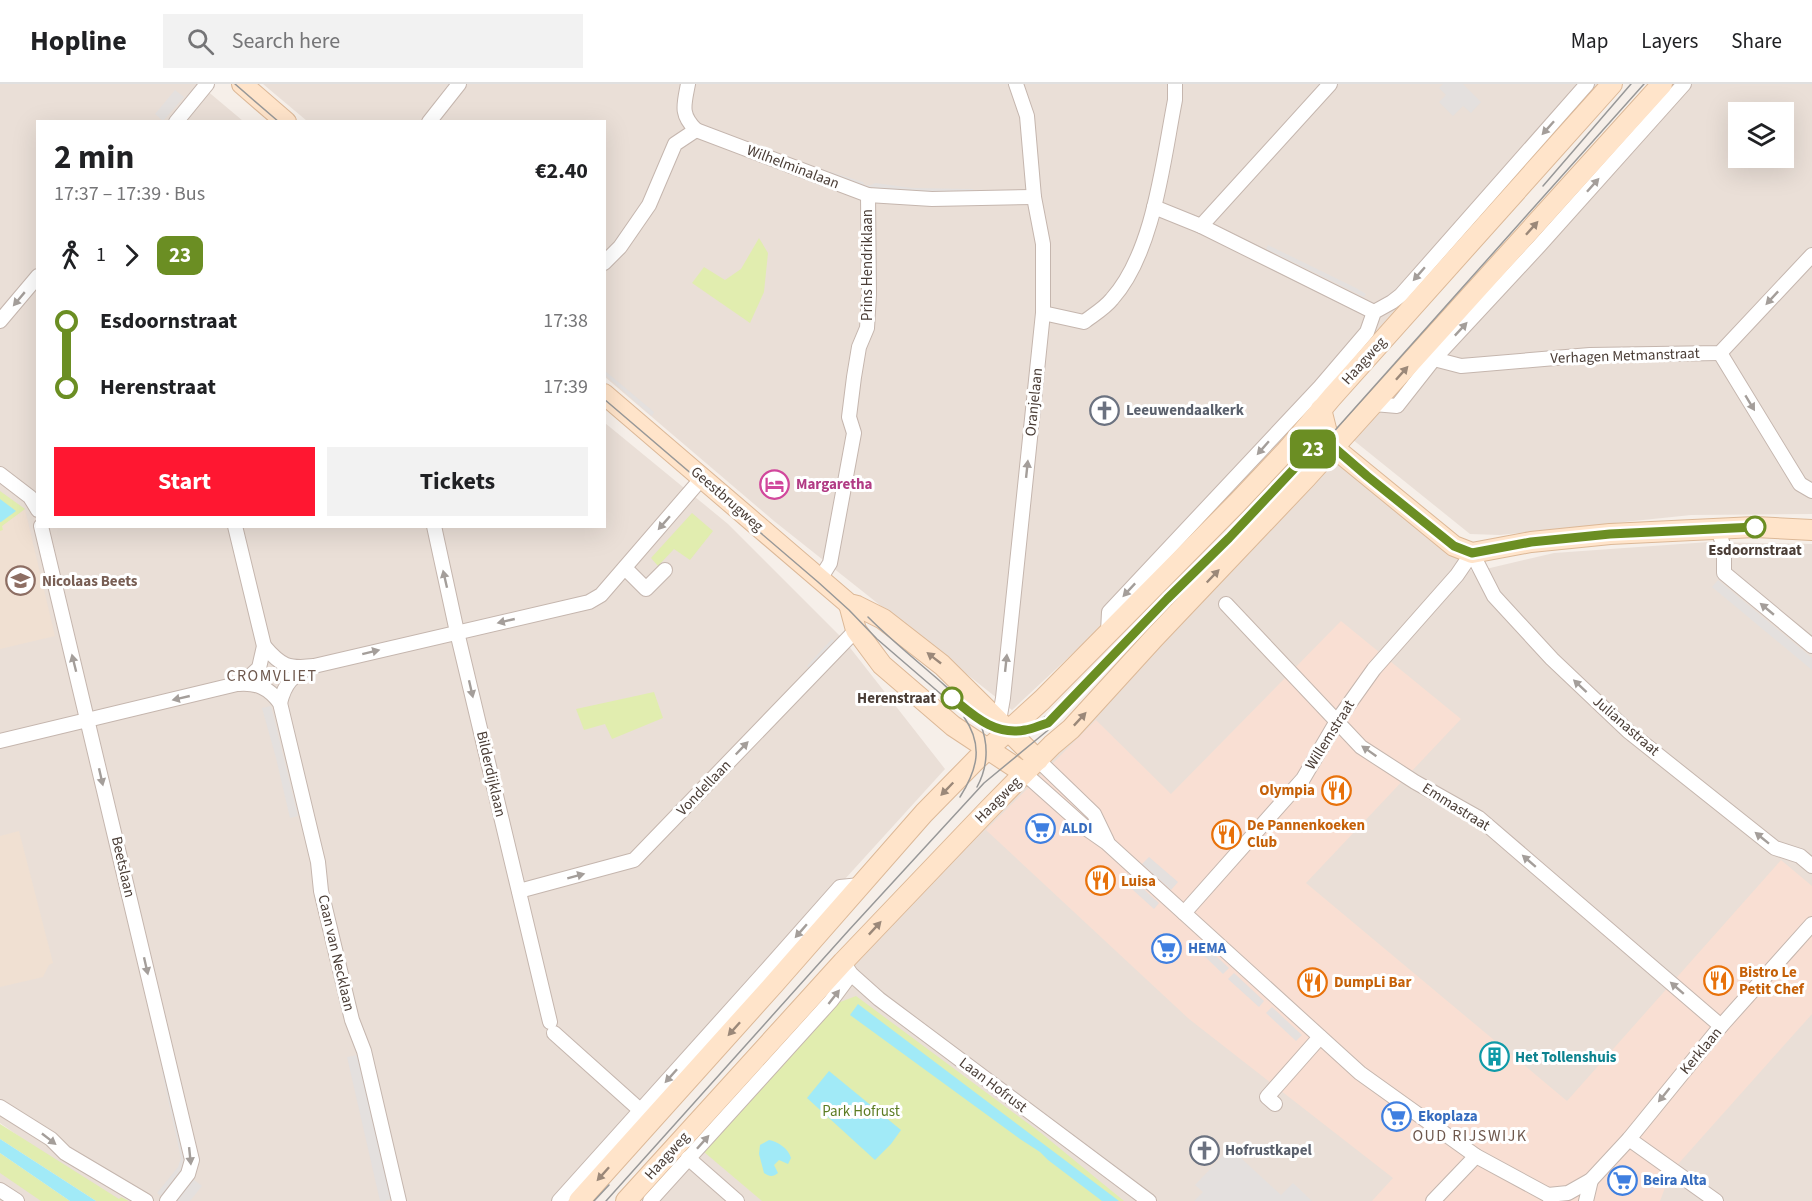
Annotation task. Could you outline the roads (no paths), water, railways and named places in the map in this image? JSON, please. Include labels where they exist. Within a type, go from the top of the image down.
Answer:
[{"type":"main road","points":[[242,84],[284,120]]},
{"type":"main road","name":"Haagweg","points":[[579,1201],[924,813],[976,760],[990,749],[1004,726],[1042,700],[1288,449],[1321,409],[1612,84]]},
{"type":"main road","name":"Haagweg","points":[[626,1201],[847,968],[1031,766],[1071,729],[1307,477],[1662,84]]},
{"type":"main road","name":"Geestbrugweg","points":[[606,396],[849,604],[883,620],[942,665],[1004,726],[1031,766]]},
{"type":"main road","points":[[1321,409],[1333,447],[1454,546],[1472,553],[1531,542],[1599,535],[1755,527],[1812,530]]},
{"type":"main road","points":[[1288,449],[1311,445],[1333,447]]},
{"type":"main road","points":[[849,604],[856,630],[882,665],[953,726],[990,749],[1031,766]]},
{"type":"street","points":[[178,120],[207,84]]},
{"type":"street","points":[[431,120],[459,84]]},
{"type":"street","points":[[606,261],[620,247],[649,205],[675,144],[696,130],[688,122],[683,108],[688,84]]},
{"type":"street","name":"Oranjelaan","points":[[1004,726],[1003,698],[1043,314],[1043,244],[1034,197],[1026,116],[1016,84]]},
{"type":"street","points":[[1043,314],[1084,322],[1112,300],[1136,265],[1154,207],[1175,84]]},
{"type":"street","points":[[1201,226],[1330,84]]},
{"type":"street","name":"Haagweg","points":[[1108,632],[1109,612],[1320,387],[1367,332],[1374,312],[1401,295],[1587,84]]},
{"type":"street","points":[[1374,404],[1396,406],[1434,359],[1684,84]]},
{"type":"street","name":"Wilhelminalaan","points":[[696,130],[868,195],[932,199],[1034,197]]},
{"type":"street","name":"Prins Hendriklaan","points":[[820,579],[830,562],[854,433],[849,417],[859,347],[867,328],[869,295],[868,195]]},
{"type":"street","points":[[1154,207],[1201,226],[1374,312]]},
{"type":"street","name":"Verhagen Metmanstraat","points":[[1434,359],[1461,366],[1590,355],[1720,353],[1812,255]]},
{"type":"street","points":[[0,321],[36,278]]},
{"type":"street","points":[[1720,353],[1800,484],[1812,491]]},
{"type":"street","points":[[0,474],[30,497],[36,507]]},
{"type":"street","points":[[264,646],[278,662],[284,665],[314,666],[589,602],[602,596],[702,478]]},
{"type":"street","name":"Beetslaan","points":[[41,528],[192,1160],[188,1174],[167,1201]]},
{"type":"street","points":[[235,528],[264,646],[259,668],[246,680],[237,684]]},
{"type":"street","name":"Bilderdijklaan","points":[[434,528],[457,632],[552,1027],[640,1110]]},
{"type":"street","points":[[1718,529],[1724,548],[1724,573],[1812,646]]},
{"type":"street","name":"Willemstraat","points":[[1184,913],[1303,778],[1337,721],[1374,669],[1457,575],[1472,553]]},
{"type":"street","name":"Julianastraat","points":[[1472,553],[1494,596],[1552,660],[1628,731],[1774,849],[1800,856],[1812,866]]},
{"type":"street","points":[[625,568],[646,589],[665,570]]},
{"type":"street","name":"Emmastraat","points":[[1226,604],[1361,747],[1415,782],[1479,818],[1721,1026]]},
{"type":"street","name":"Vondellaan","points":[[519,891],[634,860],[856,630]]},
{"type":"street","points":[[280,703],[288,682],[314,666]]},
{"type":"street","points":[[0,741],[237,684],[248,683],[262,686],[280,703]]},
{"type":"street","name":"Caan van Necklaan","points":[[280,703],[318,862],[320,888],[328,923],[352,1020],[364,1051],[399,1201]]},
{"type":"street","points":[[1031,766],[1087,829],[1107,843],[1360,1073],[1476,1156],[1550,1198]]},
{"type":"street","points":[[1031,766],[1094,814],[1107,843]]},
{"type":"street","name":"Haagweg","points":[[559,1201],[840,887],[860,885]]},
{"type":"street","name":"Kerklaan","points":[[1550,1198],[1568,1193],[1592,1180],[1629,1139],[1721,1026],[1812,924]]},
{"type":"street","name":"Haagweg","points":[[650,1201],[831,1001],[847,968]]},
{"type":"street","name":"Laan Hofrust","points":[[847,968],[889,1006],[1149,1201]]},
{"type":"street","points":[[1275,1104],[1267,1097],[1325,1041]]},
{"type":"street","points":[[0,1107],[51,1139],[65,1153],[146,1201]]},
{"type":"street","points":[[1629,1139],[1716,1201]]},
{"type":"street","points":[[1432,1201],[1476,1156]]},
{"type":"street","points":[[688,1158],[737,1201]]},
{"type":"street","name":"Kerklaan","points":[[1586,1201],[1592,1180]]},
{"type":"street","points":[[0,1190],[17,1201]]},
{"type":"water","points":[[0,499],[16,511],[1,522],[0,522]]},
{"type":"water","points":[[858,1004],[1119,1201],[1102,1201],[1040,1152],[850,1015]]},
{"type":"water","points":[[829,1071],[901,1130],[875,1160],[807,1098]]},
{"type":"water","points":[[0,1139],[96,1201],[70,1201],[0,1153]]},
{"type":"water","points":[[769,1140],[782,1146],[791,1158],[788,1164],[779,1160],[774,1165],[778,1173],[771,1176],[764,1173],[759,1154],[760,1145]]},
{"type":"tram line","points":[[235,84],[277,120]]},
{"type":"tram line","points":[[1543,186],[1631,84]]},
{"type":"tram line","points":[[606,1201],[984,783],[1047,731],[1321,446],[1644,84]]},
{"type":"tram line","points":[[606,401],[818,582],[877,639],[979,726],[1007,736],[1036,733],[1045,728]]},
{"type":"tram line","points":[[868,617],[966,704],[994,722],[1011,726],[1026,725],[1040,720],[1058,707]]},
{"type":"tram line","points":[[960,797],[971,777],[976,758],[974,738],[964,717]]},
{"type":"tram line","points":[[977,787],[986,755],[985,739],[980,723]]},
{"type":"tram line","points":[[594,1201],[609,1185]]},
{"type":"place","name":"Leeuwendaalkerk","points":[[1105,410]]},
{"type":"place","name":"Margaretha","points":[[775,484]]},
{"type":"place","name":"Esdoornstraat","points":[[1755,527]]},
{"type":"place","name":"Nicolaas Beets","points":[[21,581]]},
{"type":"place","name":"Herenstraat","points":[[952,698]]},
{"type":"place","name":"Olympia","points":[[1336,790]]},
{"type":"place","name":"ALDI","points":[[1041,828]]},
{"type":"place","name":"De Pannenkoeken Club","points":[[1226,834]]},
{"type":"place","name":"Luisa","points":[[1100,881]]},
{"type":"place","name":"HEMA","points":[[1167,948]]},
{"type":"place","name":"Bistro Le Petit Chef","points":[[1718,981]]},
{"type":"place","name":"DumpLi Bar","points":[[1313,982]]},
{"type":"place","name":"Het Tollenshuis","points":[[1494,1057]]},
{"type":"place","name":"Ekoplaza","points":[[1397,1116]]},
{"type":"place","name":"Hofrustkapel","points":[[1204,1150]]},
{"type":"place","name":"Beira Alta","points":[[1622,1180]]},
{"type":"district","name":"CROMVLIET","points":[[272,676]]},
{"type":"district","name":"OUD RIJSWIJK","points":[[1470,1136]]},
{"type":"park label","name":"Park Hofrust","points":[[861,1111]]}]
